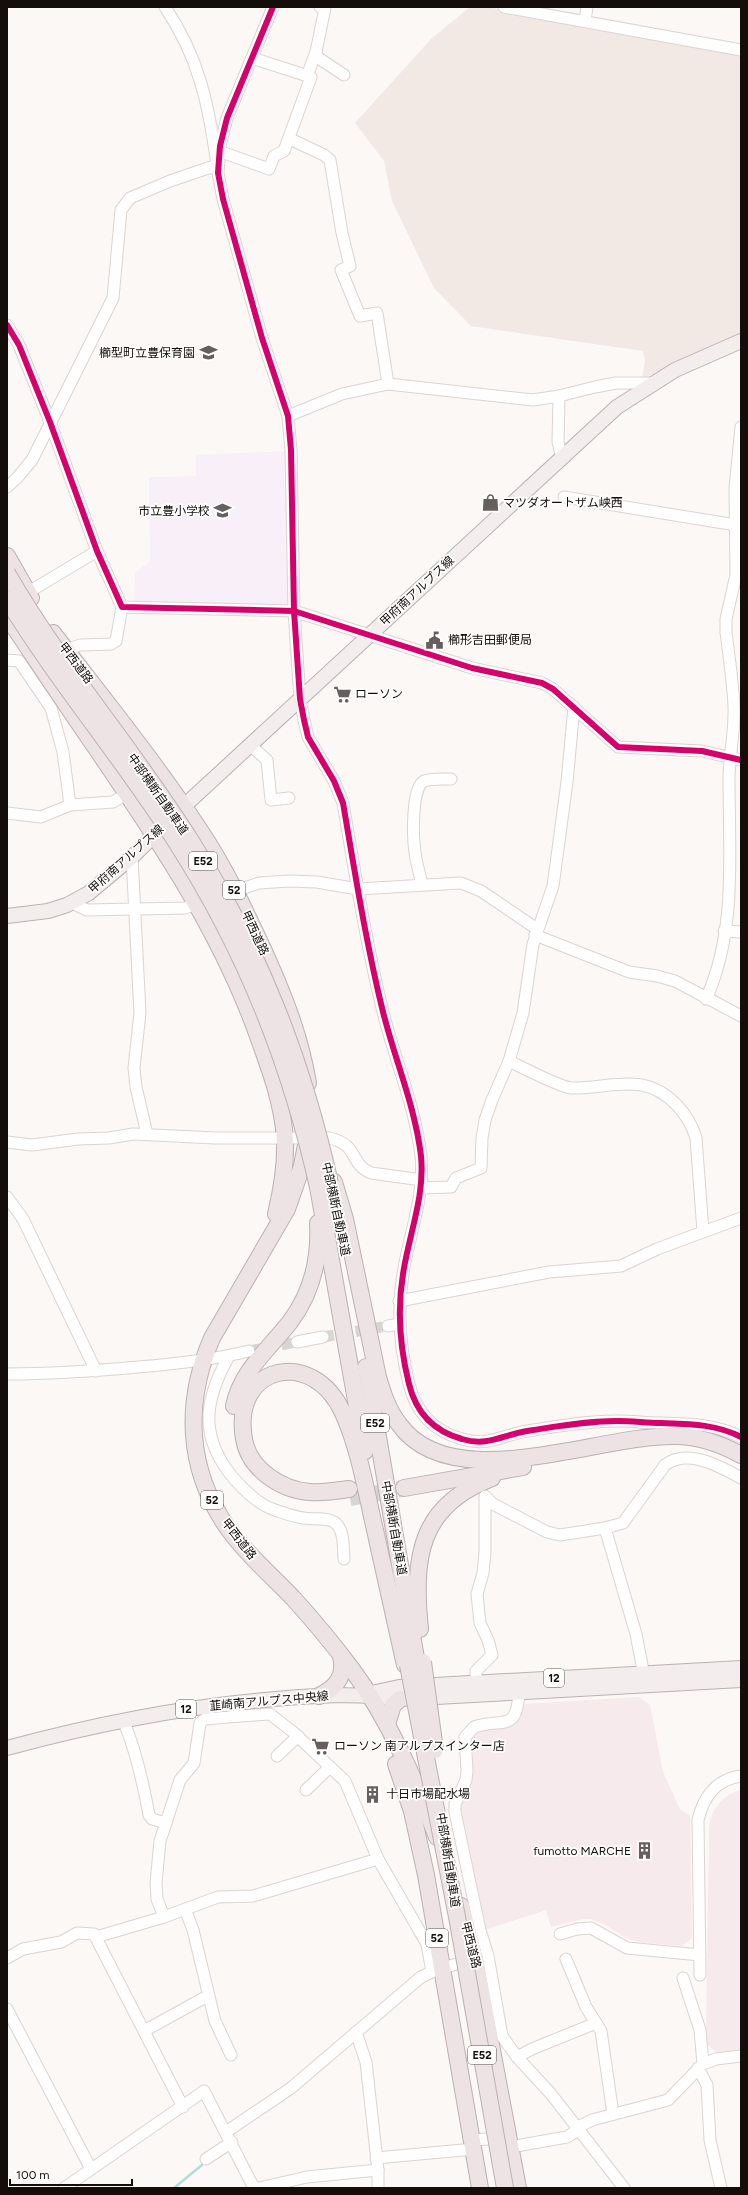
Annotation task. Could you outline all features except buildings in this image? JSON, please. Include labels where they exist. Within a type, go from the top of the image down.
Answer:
[{"type":"highway","name":"甲西道路","points":[[7,556],[28,593],[66,650],[148,758],[200,830],[235,891],[280,984],[298,1036],[309,1086],[310,1117],[308,1139],[302,1166],[287,1209],[212,1338],[202,1360],[193,1408],[193,1431],[197,1457],[203,1480],[213,1503],[227,1527],[247,1552],[293,1598],[342,1656],[387,1724],[412,1776],[440,1843],[459,1900],[482,1958],[509,2142],[518,2188]]},
{"type":"highway","name":"中部横断自動車道","points":[[7,573],[35,618],[163,798],[214,878],[235,916],[272,995],[288,1035],[317,1122],[324,1185],[362,1435],[413,1664],[446,1844],[504,2188]]},
{"type":"highway","name":"中部横断自動車道","points":[[7,598],[44,656],[177,844],[223,921],[267,1017],[324,1185]]},
{"type":"highway","name":"甲西道路","points":[[7,616],[155,835],[196,904],[236,982],[254,1023],[274,1085],[284,1139],[281,1193],[268,1235],[253,1266]]},
{"type":"highway","points":[[324,1185],[346,1226],[378,1377],[384,1397],[399,1425],[421,1445],[448,1456],[519,1464]]},
{"type":"highway","points":[[324,1185],[318,1227],[318,1245],[312,1278],[299,1309],[250,1370],[242,1384],[234,1406],[233,1430],[235,1446],[241,1460],[262,1484],[276,1493],[292,1499],[310,1501],[350,1493],[310,1492],[293,1489],[266,1475],[256,1465],[244,1441],[242,1413],[245,1401],[252,1389],[260,1382],[282,1372],[303,1373],[323,1384],[340,1407],[349,1428],[413,1664]]},
{"type":"highway","points":[[413,1664],[418,1578],[423,1544],[428,1530],[444,1507],[455,1498],[519,1464],[631,1440],[677,1436],[713,1442],[741,1455]]},
{"type":"highway","points":[[404,1484],[519,1464],[630,1448],[677,1444],[712,1449],[741,1464]]},
{"type":"highway","points":[[319,1696],[332,1690],[340,1679],[343,1667],[342,1656]]},
{"type":"highway","name":"中部横断自動車道","points":[[413,1664],[421,1730],[458,1922]]},
{"type":"highway","name":"甲西道路","points":[[368,1694],[401,1777],[412,1812],[426,1875],[437,1970],[473,2144],[480,2188]]},
{"type":"highway","points":[[387,1724],[393,1705],[400,1699]]},
{"type":"main road","name":"甲府南アルプス線","points":[[7,916],[48,911],[72,904],[89,893],[132,857],[183,807],[617,407],[651,383],[691,361],[741,341]]},
{"type":"main road","name":"12","points":[[368,1694],[400,1699],[519,1693],[741,1668]]},
{"type":"main road","name":"12","points":[[368,1694],[399,1687],[476,1682],[741,1680]]},
{"type":"main road","name":"韮崎南アルプス中央線","points":[[7,1748],[123,1720],[239,1709],[319,1696],[368,1694]]},
{"type":"street","points":[[165,7],[179,28],[191,51],[212,125],[223,198],[245,279],[288,416],[291,450],[294,611],[300,699],[308,737],[334,781],[343,803],[358,889],[383,1013],[417,1133],[422,1184],[416,1221],[408,1245],[399,1301],[405,1364],[414,1404],[428,1422],[444,1433],[477,1448],[525,1431],[616,1421],[706,1426],[730,1432],[741,1437]]},
{"type":"street","points":[[217,165],[227,118],[272,7]]},
{"type":"street","points":[[307,76],[316,52],[325,8],[320,7]]},
{"type":"street","points":[[504,7],[741,50]]},
{"type":"street","points":[[585,21],[587,7]]},
{"type":"street","points":[[316,52],[317,57],[344,76]]},
{"type":"street","points":[[219,152],[269,169],[274,156],[284,152],[290,139],[311,77],[252,58]]},
{"type":"street","points":[[290,139],[324,155],[330,160],[342,232],[350,266],[341,270],[360,316],[377,313],[388,384]]},
{"type":"street","points":[[7,487],[17,478],[32,460],[113,298],[121,210],[130,198],[170,181],[217,165]]},
{"type":"street","points":[[7,325],[19,346],[50,422],[97,551],[122,607],[116,641],[112,644],[80,645],[66,650]]},
{"type":"street","points":[[288,416],[342,394],[388,384],[533,400],[559,396],[595,386],[616,383],[651,383]]},
{"type":"street","points":[[559,396],[558,442],[562,458]]},
{"type":"street","points":[[706,999],[716,976],[724,931],[729,880],[737,728],[726,632],[726,619],[736,575],[735,488],[741,427]]},
{"type":"street","points":[[564,497],[736,525]]},
{"type":"street","points":[[7,602],[28,593],[97,551]]},
{"type":"street","points":[[122,607],[294,611],[472,668],[542,683],[553,689],[618,746],[702,751],[736,759]]},
{"type":"street","points":[[7,660],[19,661],[51,708],[63,752],[70,805]]},
{"type":"street","points":[[7,1142],[32,1145],[78,1139],[109,1138],[133,1134],[215,1138],[329,1138],[344,1143],[350,1148],[359,1165],[371,1173],[422,1184],[452,1187],[456,1178],[481,1168],[482,1138],[485,1120],[509,1061],[523,1013],[536,932],[553,886],[574,707]]},
{"type":"street","points":[[250,745],[267,760],[271,800],[289,798]]},
{"type":"street","points":[[422,885],[413,836],[415,799],[419,785],[425,780],[451,779]]},
{"type":"street","points":[[7,814],[41,817],[70,805],[113,802],[128,793]]},
{"type":"street","points":[[132,857],[140,1013],[134,1068],[136,1087],[147,1134]]},
{"type":"street","points":[[235,891],[259,883],[289,881],[317,882],[358,889],[461,883],[471,886],[536,932],[629,972],[657,976],[676,981],[706,999],[741,1016]]},
{"type":"street","points":[[72,904],[87,910],[185,908],[196,904]]},
{"type":"street","points":[[724,931],[741,932]]},
{"type":"street","points":[[509,1061],[570,1088],[642,1085],[659,1092],[675,1103],[686,1114],[693,1125],[696,1138],[704,1231]]},
{"type":"street","points":[[7,1197],[23,1219],[96,1371]]},
{"type":"street","points":[[399,1301],[548,1272],[621,1266],[657,1249],[741,1218]]},
{"type":"street","points":[[388,1326],[400,1324]]},
{"type":"street","points":[[296,1342],[323,1337]]},
{"type":"street","points":[[7,1374],[96,1371],[202,1360],[249,1351]]},
{"type":"street","points":[[229,1356],[216,1380],[209,1405],[210,1436],[214,1449],[231,1475],[256,1499],[273,1509],[298,1517],[333,1522],[339,1527],[343,1542],[344,1559]]},
{"type":"street","points":[[476,1682],[476,1671],[492,1655],[488,1640],[480,1623],[477,1594],[483,1573],[485,1552],[484,1495],[493,1504],[547,1532],[560,1535],[605,1528],[623,1523],[665,1465],[672,1460],[706,1460],[741,1478]]},
{"type":"street","points":[[605,1528],[636,1634],[644,1680]]},
{"type":"street","points":[[519,1693],[516,1714],[512,1719],[506,1722],[480,1725],[469,1730],[465,1737],[467,1771],[466,1780],[455,1804],[482,1958],[502,2036],[517,2056],[551,2094],[624,2188]]},
{"type":"street","points":[[164,1917],[157,1899],[156,1883],[159,1847],[180,1780],[194,1763],[200,1723],[205,1719],[239,1709],[270,1714],[298,1736],[345,1781],[378,1859],[427,1944],[437,1970]]},
{"type":"street","points":[[123,1720],[131,1739],[141,1775],[149,1815],[152,1818],[166,1823]]},
{"type":"street","points":[[277,1756],[298,1736]]},
{"type":"street","points":[[306,1790],[330,1767]]},
{"type":"street","points":[[700,1975],[698,1820],[705,1800],[719,1784],[741,1776]]},
{"type":"street","points":[[96,1937],[164,1917],[218,1897],[253,1896],[378,1859]]},
{"type":"street","points":[[185,1909],[193,1930],[214,2021],[231,2055]]},
{"type":"street","points":[[560,1934],[577,1929],[591,1928],[627,1948],[700,1955]]},
{"type":"street","points":[[7,1958],[23,1949],[61,1942],[77,1933],[94,1934],[183,2107]]},
{"type":"street","points":[[226,2132],[292,2088],[409,1986],[437,1970],[482,1958]]},
{"type":"street","points":[[566,1959],[586,2007],[601,2031],[612,2114]]},
{"type":"street","points":[[683,1978],[700,2030],[700,2066],[707,2085],[710,2140],[721,2188]]},
{"type":"street","points":[[144,2031],[208,1997]]},
{"type":"street","points":[[7,2009],[91,2169]]},
{"type":"street","points":[[517,2056],[532,2048],[596,2023]]},
{"type":"street","points":[[356,2032],[366,2062],[378,2170],[378,2188]]},
{"type":"street","points":[[376,2158],[473,2144],[567,2137],[592,2120],[668,2100],[700,2066],[716,2059],[741,2056]]},
{"type":"street","points":[[64,2188],[204,2091],[232,2142],[254,2188]]},
{"type":"street","points":[[206,2159],[232,2142]]},
{"type":"street","points":[[259,2188],[307,2177],[378,2170]]},
{"type":"shaded area","points":[[470,7],[488,7],[741,55],[741,337],[642,379],[645,361],[643,351],[471,326],[434,288],[392,201],[384,161],[355,123],[431,39]]},
{"type":"shaded area","points":[[287,451],[290,602],[285,606],[134,602],[135,573],[150,561],[149,477],[196,476],[196,455]]},
{"type":"shaded area","points":[[639,1697],[650,1705],[663,1772],[680,1809],[690,1816],[692,1938],[682,1946],[638,1942],[626,1938],[604,1924],[590,1919],[583,1919],[551,1927],[546,1910],[485,1930],[459,1811],[471,1737],[474,1733],[483,1729],[511,1726],[521,1715],[523,1704]]},
{"type":"shaded area","points":[[741,1790],[741,2050],[716,2052],[707,2044],[706,2029],[709,1826],[713,1812],[720,1802],[730,1794]]},
{"type":"waterway","points":[[174,2188],[202,2165]]},
{"type":"tunnel","points":[[323,1337],[388,1326]]},
{"type":"tunnel","points":[[249,1351],[297,1342]]},
{"type":"tunnel","points":[[350,1498],[401,1489]]},
{"type":"cycle path","points":[[273,7],[227,118],[220,146],[218,173],[223,199],[262,338],[288,416],[291,450],[294,611],[300,699],[304,720],[308,737],[334,781],[343,803],[371,960],[383,1012],[410,1101],[418,1137],[422,1171],[421,1186],[403,1274],[400,1301],[400,1329],[403,1357],[412,1394],[421,1412],[434,1426],[452,1436],[471,1441],[480,1442],[495,1440],[527,1431],[561,1426],[618,1421],[712,1427],[722,1429],[741,1437]]},
{"type":"cycle path","points":[[7,325],[19,345],[50,422],[97,551],[122,607],[294,611],[472,668],[542,683],[553,689],[618,747],[702,751],[741,760]]},
{"type":"place","name":"櫛型町立豊保育園","points":[[208,353]]},
{"type":"place","name":"マツダオートザム峡西","points":[[490,503]]},
{"type":"place","name":"市立豊小学校","points":[[223,511]]},
{"type":"place","name":"櫛形吉田郵便局","points":[[435,640]]},
{"type":"place","name":"ローソン","points":[[342,694]]},
{"type":"place","name":"ローソン 南アルプスインター店","points":[[321,1746]]},
{"type":"place","name":"十日市場配水場","points":[[373,1794]]},
{"type":"place","name":"fumotto MARCHE","points":[[644,1851]]}]
